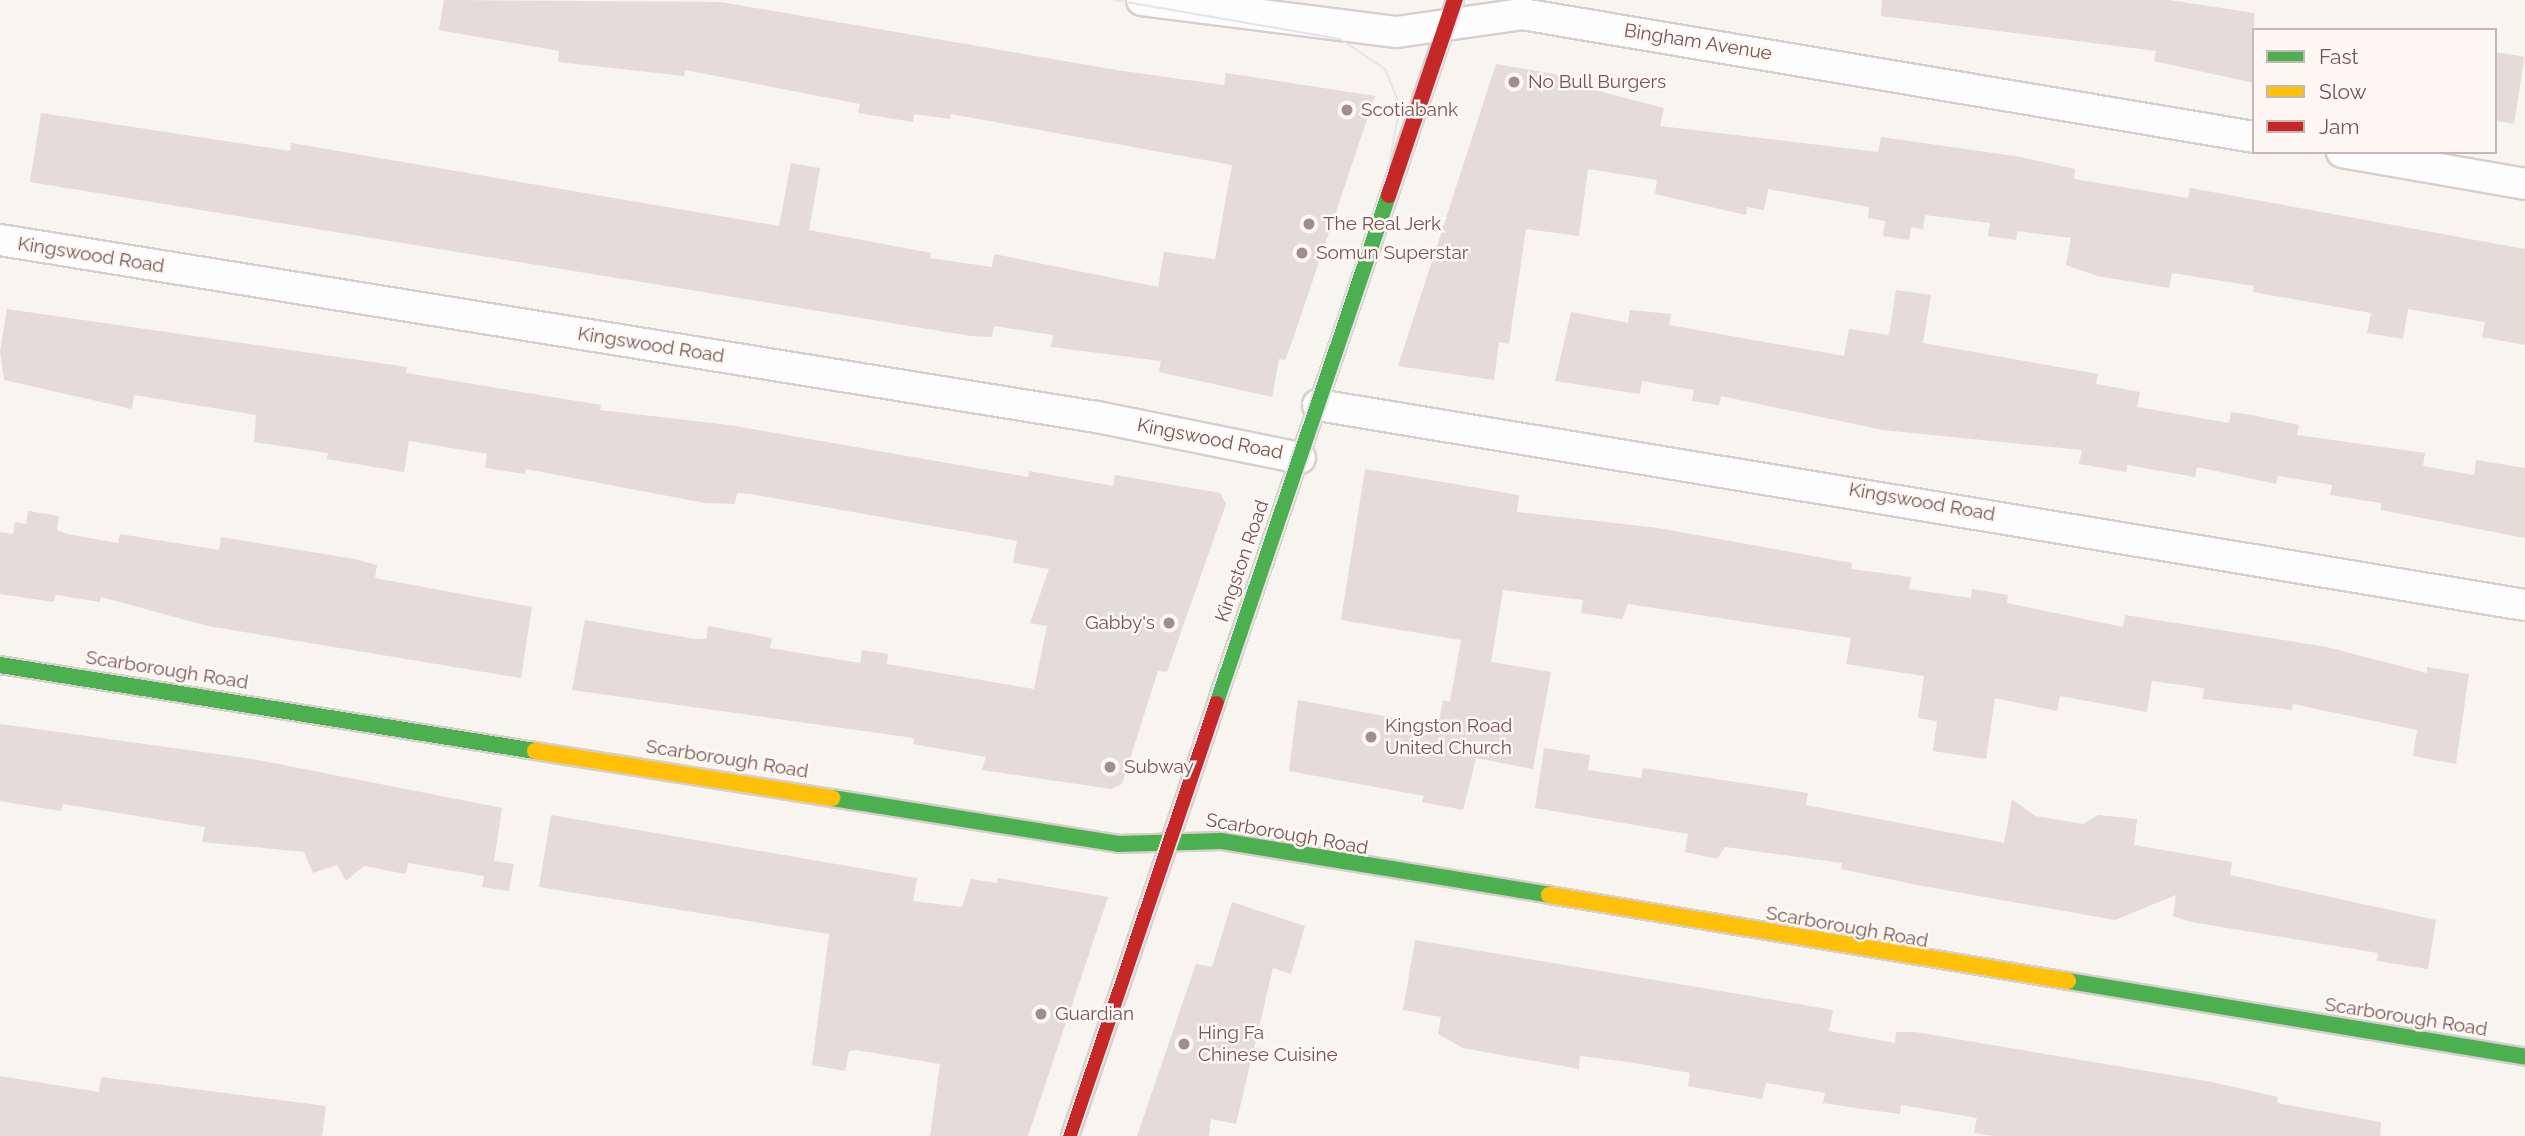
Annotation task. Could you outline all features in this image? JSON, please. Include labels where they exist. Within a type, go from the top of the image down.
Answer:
[{"type":"street","name":"Bingham Avenue","points":[[1142,0],[1367,30],[1445,30],[1521,14],[2252,137]]},
{"type":"street","name":"Kingston Road","points":[[1070,1136],[1455,0]]},
{"type":"street","points":[[2353,154],[2525,184]]},
{"type":"street","name":"Kingswood Road","points":[[0,240],[1097,417],[1300,458]]},
{"type":"street","name":"Kingswood Road","points":[[1318,405],[2525,605]]},
{"type":"street","name":"Scarborough Road","points":[[0,665],[1118,844],[1169,839],[1221,841],[2525,1057]]},
{"type":"building","points":[[444,0],[721,2],[1123,71],[1224,85],[1226,73],[1375,96],[1293,339],[1285,360],[1279,359],[1272,397],[1159,372],[1161,361],[1051,347],[1053,335],[994,326],[992,337],[971,336],[30,182],[41,113],[290,151],[291,143],[779,226],[791,163],[820,168],[809,230],[931,253],[930,258],[992,267],[994,254],[1158,287],[1164,252],[1215,259],[1232,165],[951,114],[950,119],[914,114],[913,122],[858,113],[860,104],[685,70],[684,76],[558,62],[559,51],[439,30]]},
{"type":"building","points":[[1882,0],[2169,0],[2254,13],[2252,83],[2154,61],[2156,51],[1881,16]]},
{"type":"building","points":[[2497,52],[2525,57],[2514,124],[2497,121]]},
{"type":"building","points":[[1496,64],[1565,76],[1564,82],[1664,108],[1660,126],[1878,152],[1881,137],[2021,157],[2075,169],[2074,179],[2188,198],[2190,188],[2525,249],[2525,345],[2482,337],[2485,322],[2408,309],[2403,339],[2367,333],[2371,313],[2253,292],[2254,286],[2172,273],[2169,288],[2097,276],[2066,265],[2071,238],[2017,231],[2016,240],[1988,236],[1990,223],[1925,215],[1923,229],[1911,227],[1909,240],[1883,236],[1885,221],[1868,218],[1869,207],[1768,189],[1764,210],[1747,207],[1746,215],[1655,194],[1657,180],[1588,169],[1579,236],[1526,229],[1509,344],[1499,342],[1494,380],[1398,366]]},
{"type":"building","points":[[1896,290],[1931,295],[1923,343],[2098,374],[2096,384],[2140,392],[2137,407],[2229,423],[2231,412],[2252,415],[2299,425],[2297,435],[2425,453],[2423,466],[2474,475],[2476,460],[2525,468],[2525,538],[2381,510],[2381,503],[2330,495],[2332,485],[2278,476],[2276,484],[2197,467],[2195,477],[2127,465],[2126,472],[2079,464],[2082,450],[1883,430],[1721,396],[1719,405],[1692,401],[1694,390],[1642,381],[1640,394],[1555,381],[1571,312],[1628,323],[1630,310],[1671,314],[1669,325],[1844,356],[1849,329],[1889,335]]},
{"type":"building","points":[[7,309],[407,367],[406,373],[601,405],[600,410],[729,425],[1028,477],[1029,471],[1113,486],[1115,475],[1220,493],[1226,504],[1167,672],[1158,671],[1122,784],[1111,789],[982,770],[986,757],[913,744],[914,738],[572,690],[585,620],[695,639],[706,639],[708,626],[772,638],[770,648],[860,663],[862,650],[888,654],[887,664],[1034,689],[1047,626],[1030,623],[1049,569],[1013,563],[1017,541],[751,494],[737,493],[735,504],[705,503],[526,469],[525,474],[485,468],[487,454],[409,441],[404,472],[327,459],[328,453],[254,442],[256,415],[134,395],[132,409],[4,380],[0,351]]},
{"type":"building","points":[[1365,469],[1519,495],[1517,512],[1658,528],[1852,563],[1851,569],[1911,577],[1909,589],[1971,598],[1972,589],[2008,595],[2007,603],[2123,627],[2125,615],[2327,647],[2427,673],[2427,667],[2469,674],[2456,764],[2413,756],[2417,730],[2293,704],[2292,710],[2203,699],[2204,688],[2152,681],[2147,712],[2060,696],[2057,711],[1995,698],[1986,759],[1933,751],[1937,721],[1918,718],[1924,676],[1846,664],[1851,638],[1628,604],[1622,619],[1581,613],[1583,600],[1503,590],[1491,662],[1551,672],[1533,769],[1476,758],[1463,810],[1422,802],[1424,796],[1289,771],[1298,700],[1438,726],[1443,700],[1450,702],[1461,640],[1341,620]]},
{"type":"building","points":[[28,511],[59,516],[57,530],[67,534],[118,543],[120,534],[219,550],[221,537],[354,559],[377,565],[375,578],[532,607],[521,678],[208,626],[101,597],[100,602],[56,595],[54,602],[0,594],[0,532],[13,534],[15,522],[26,524]]},
{"type":"building","points":[[0,724],[253,759],[502,808],[494,861],[514,864],[509,891],[482,887],[484,876],[408,863],[406,874],[364,866],[346,881],[337,865],[313,873],[304,852],[202,842],[205,827],[63,804],[61,811],[0,801]]},
{"type":"building","points":[[1544,748],[1590,755],[1588,770],[1641,778],[1643,768],[1808,793],[1806,805],[2004,843],[2012,799],[2035,816],[2083,824],[2098,815],[2137,819],[2134,845],[2232,862],[2230,875],[2436,920],[2428,969],[2377,961],[2378,953],[2191,922],[2173,916],[2176,895],[2115,920],[1917,885],[1841,869],[1842,863],[1725,847],[1717,859],[1685,852],[1688,834],[1535,808]]},
{"type":"building","points":[[551,815],[917,878],[913,901],[962,907],[971,879],[997,883],[998,878],[1108,897],[1028,1136],[930,1136],[940,1064],[856,1050],[849,1051],[845,1071],[812,1065],[829,934],[539,887]]},
{"type":"building","points":[[1232,902],[1305,926],[1291,974],[1273,968],[1236,1124],[1211,1119],[1209,1136],[1137,1136],[1196,964],[1212,967]]},
{"type":"building","points":[[1415,940],[1833,1010],[1829,1031],[1895,1043],[1896,1032],[1915,1032],[2212,1082],[2278,1097],[2277,1103],[2381,1122],[2380,1136],[1994,1136],[1974,1133],[1977,1118],[1901,1105],[1900,1114],[1823,1103],[1825,1093],[1766,1083],[1762,1099],[1688,1086],[1690,1073],[1629,1062],[1580,1056],[1579,1069],[1463,1048],[1438,1034],[1441,1017],[1403,1010]]},
{"type":"building","points":[[0,1076],[99,1092],[101,1077],[326,1106],[322,1136],[0,1136]]},
{"type":"tram line","points":[[1062,1136],[1388,170],[1400,106],[1385,69],[1340,39],[1114,0]]},
{"type":"tram line","points":[[1078,1136],[1464,0]]},
{"type":"traffic: fast","points":[[1216,704],[1389,195]]},
{"type":"traffic: fast","points":[[0,665],[535,751]]},
{"type":"traffic: fast","points":[[832,798],[1118,844],[1221,841],[1549,895]]},
{"type":"traffic: fast","points":[[2068,981],[2525,1057]]},
{"type":"traffic: slow","points":[[535,751],[832,798]]},
{"type":"traffic: slow","points":[[1549,895],[2068,981]]},
{"type":"traffic: jam","points":[[1389,195],[1455,0]]},
{"type":"traffic: jam","points":[[1070,1136],[1216,704]]},
{"type":"place","name":"No Bull Burgers","points":[[1514,82]]},
{"type":"place","name":"Scotiabank","points":[[1347,110]]},
{"type":"place","name":"The Real Jerk","points":[[1309,224]]},
{"type":"place","name":"Somun Superstar","points":[[1302,253]]},
{"type":"place","name":"Gabby's","points":[[1169,623]]},
{"type":"place","name":"Kingston Road United Church","points":[[1371,737]]},
{"type":"place","name":"Subway","points":[[1110,767]]},
{"type":"place","name":"Guardian","points":[[1041,1014]]},
{"type":"place","name":"Hing Fa Chinese Cuisine","points":[[1184,1044]]}]
